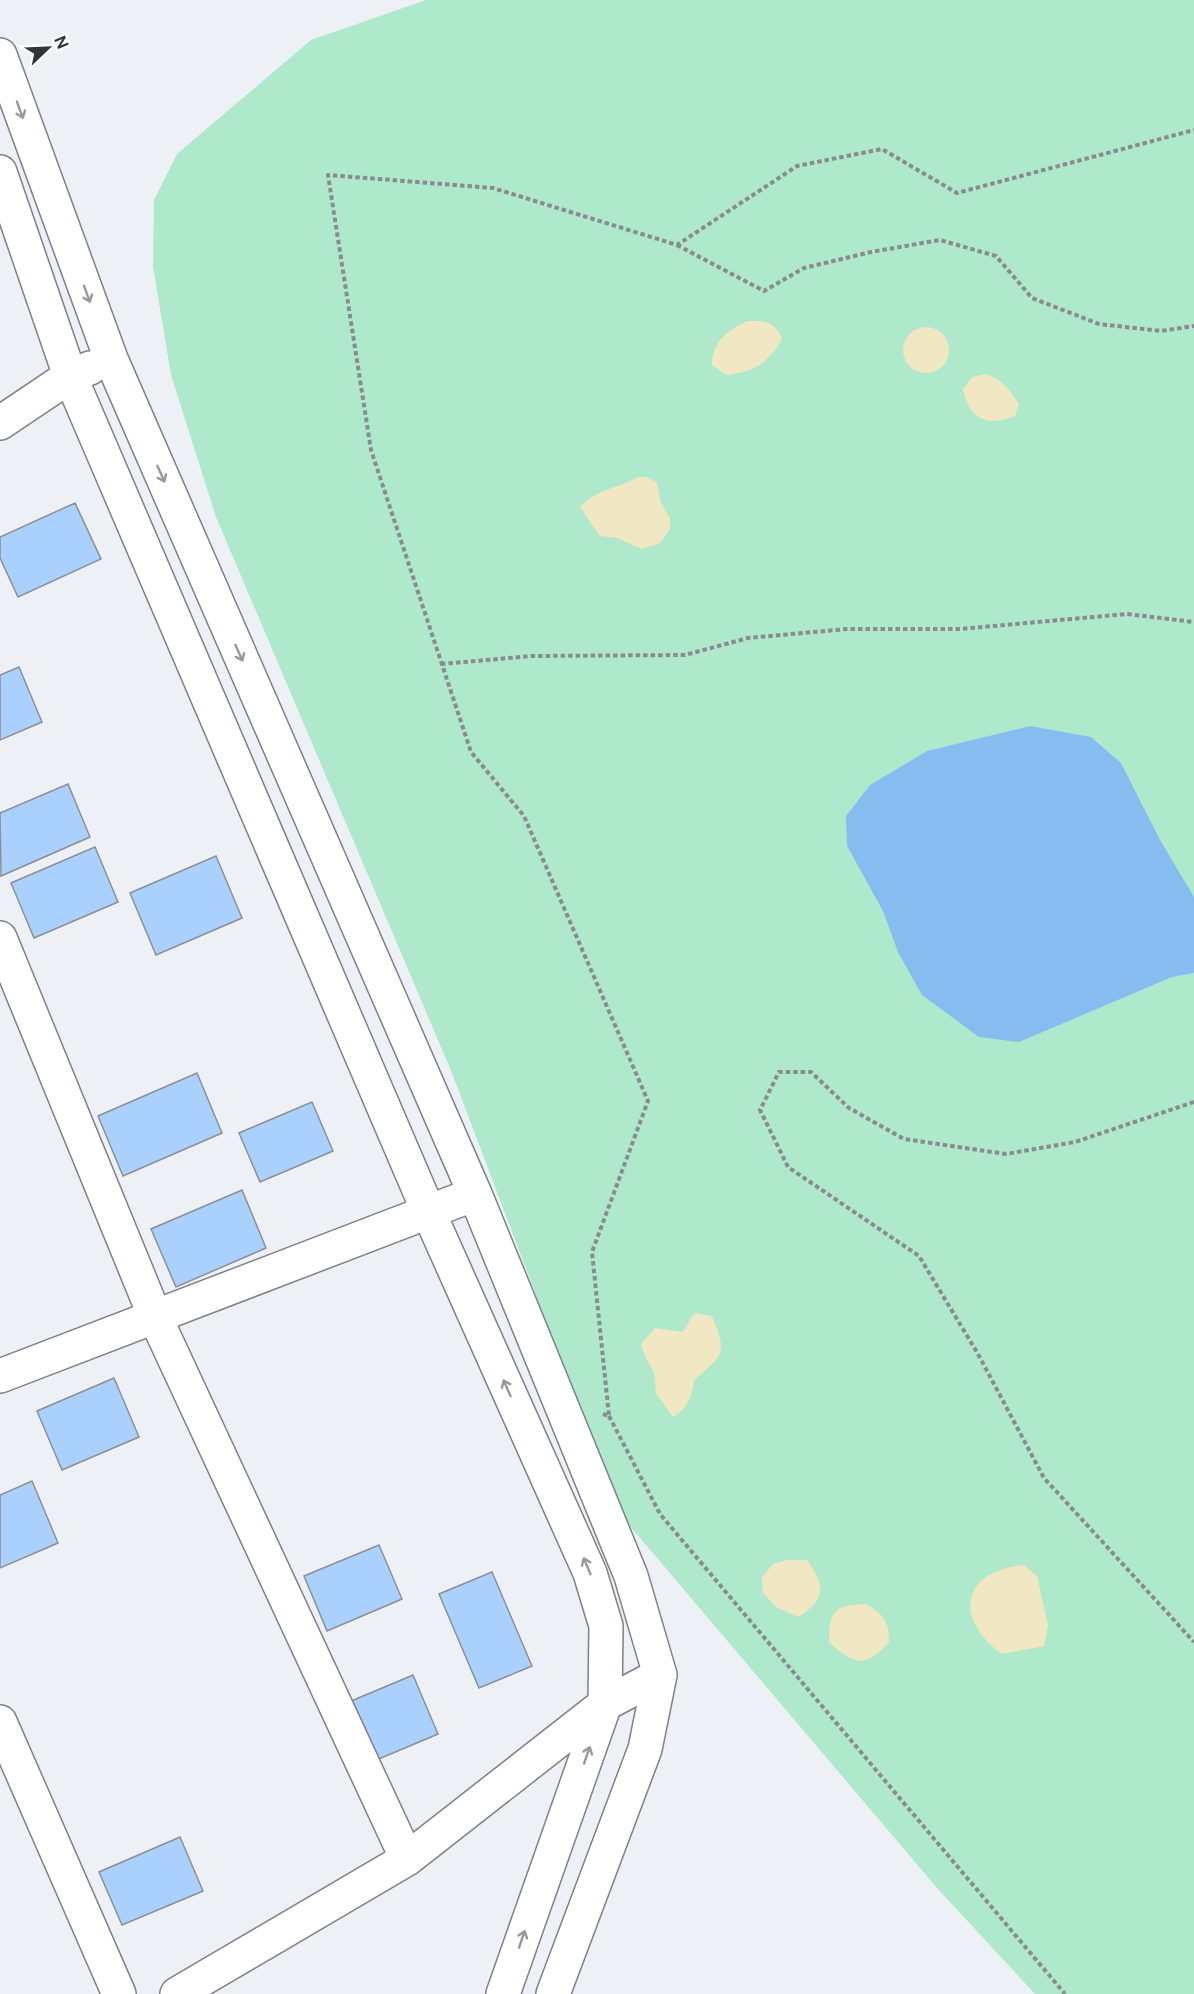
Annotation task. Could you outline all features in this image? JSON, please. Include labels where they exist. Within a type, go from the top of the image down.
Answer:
[{"type":"street","points":[[0,55],[111,360],[476,1194],[631,1576],[660,1674],[645,1749],[553,1994]]},
{"type":"street","points":[[0,172],[70,376],[429,1213],[590,1573],[606,1626],[605,1704],[503,1994]]},
{"type":"street","points":[[0,423],[70,376],[111,360]]},
{"type":"street","points":[[0,938],[156,1319],[407,1859]]},
{"type":"street","points":[[0,1376],[156,1319],[476,1194]]},
{"type":"street","points":[[182,1992],[407,1859],[605,1704],[660,1674]]},
{"type":"street","points":[[0,1722],[119,1994]]},
{"type":"path","points":[[676,245],[797,166],[882,149],[957,194],[1194,130]]},
{"type":"path","points":[[1065,1994],[660,1514],[609,1416],[592,1252],[648,1101],[524,816],[471,752],[372,450],[327,175],[493,188],[676,245],[764,291],[804,268],[871,252],[940,240],[996,256],[1032,298],[1099,324],[1161,331],[1194,326]]},
{"type":"path","points":[[441,664],[532,656],[685,655],[748,638],[847,629],[960,629],[1127,614],[1194,622]]},
{"type":"path","points":[[1194,1102],[1075,1142],[1006,1154],[904,1139],[849,1108],[811,1072],[779,1072],[760,1110],[788,1167],[919,1256],[978,1354],[1044,1478],[1194,1642]]},
{"type":"path","points":[[599,1412],[609,1416]]},
{"type":"green space","points":[[426,0],[1194,0],[1194,1994],[1035,1994],[937,1888],[618,1512],[452,1073],[216,517],[171,375],[153,267],[154,200],[177,154],[311,40]]},
{"type":"sand","points":[[747,321],[768,323],[782,338],[772,354],[759,365],[744,372],[726,375],[712,365],[715,349],[727,333]]},
{"type":"sand","points":[[926,327],[942,334],[949,350],[942,366],[926,373],[910,366],[903,350],[910,334]]},
{"type":"sand","points":[[986,374],[1009,389],[1019,404],[1015,416],[996,421],[988,420],[975,414],[970,408],[963,389],[972,377]]},
{"type":"sand","points":[[638,477],[647,477],[657,483],[661,503],[670,518],[670,529],[660,543],[642,549],[617,538],[600,536],[580,507],[600,493]]},
{"type":"sand","points":[[694,1313],[712,1316],[720,1339],[720,1353],[717,1359],[694,1380],[688,1402],[673,1417],[656,1393],[654,1372],[645,1357],[641,1344],[655,1328],[683,1332]]},
{"type":"sand","points":[[787,1560],[807,1560],[818,1577],[820,1585],[820,1592],[814,1605],[798,1617],[776,1607],[763,1593],[762,1577],[773,1564]]},
{"type":"sand","points":[[1024,1565],[1037,1576],[1048,1625],[1044,1646],[1002,1654],[986,1640],[976,1626],[971,1612],[971,1599],[976,1587],[987,1577],[1003,1569]]},
{"type":"sand","points":[[866,1604],[884,1619],[889,1642],[873,1657],[859,1661],[846,1656],[829,1642],[830,1623],[841,1608]]},
{"type":"water","points":[[1030,726],[1091,737],[1121,763],[1160,840],[1194,897],[1194,973],[1172,977],[1019,1042],[979,1037],[922,995],[898,952],[883,911],[847,846],[846,816],[870,785],[927,751]]},
{"type":"building","points":[[75,503],[101,559],[18,597],[0,558],[0,537]]},
{"type":"building","points":[[19,667],[42,722],[0,740],[0,675]]},
{"type":"building","points":[[68,784],[90,837],[1,876],[0,813]]},
{"type":"building","points":[[95,847],[118,902],[34,938],[11,883]]},
{"type":"building","points":[[216,856],[242,918],[156,955],[130,893]]},
{"type":"building","points":[[197,1073],[222,1133],[123,1176],[98,1116]]},
{"type":"building","points":[[312,1102],[333,1151],[260,1182],[239,1133]]},
{"type":"building","points":[[242,1190],[266,1248],[176,1287],[151,1229]]},
{"type":"building","points":[[114,1378],[139,1437],[62,1470],[37,1411]]},
{"type":"building","points":[[32,1481],[58,1543],[0,1568],[0,1495]]},
{"type":"building","points":[[379,1545],[402,1599],[327,1631],[304,1576]]},
{"type":"building","points":[[492,1572],[532,1666],[479,1688],[439,1594]]},
{"type":"building","points":[[413,1675],[438,1734],[374,1761],[349,1702]]},
{"type":"building","points":[[180,1837],[203,1891],[122,1925],[99,1872]]}]
